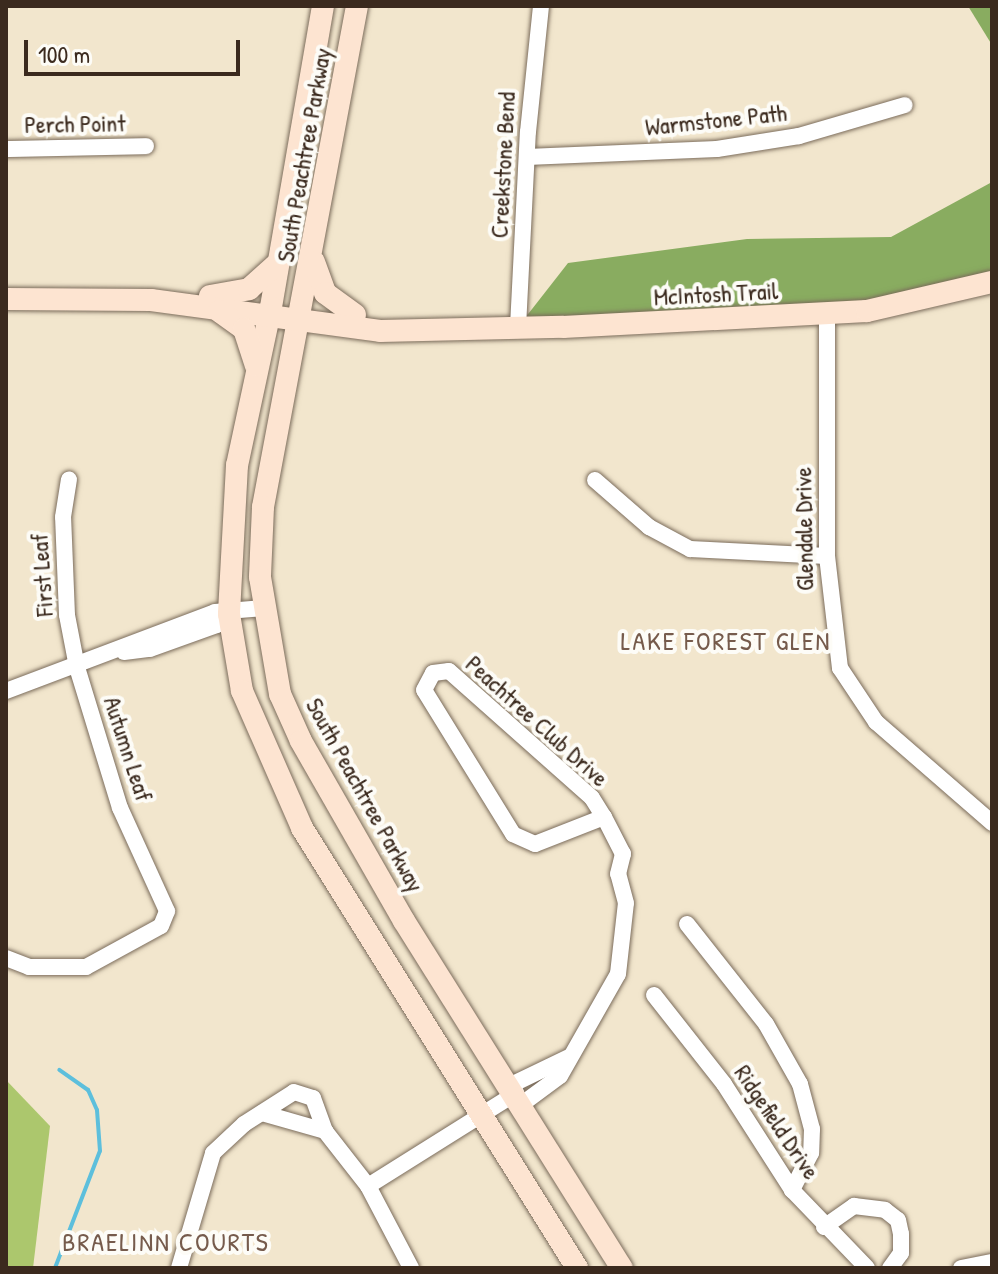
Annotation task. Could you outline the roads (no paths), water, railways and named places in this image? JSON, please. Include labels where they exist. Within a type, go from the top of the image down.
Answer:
[{"type":"main road","name":"South Peachtree Parkway","points":[[323,6],[279,262],[237,465],[229,614],[242,691],[302,828],[577,1268]]},
{"type":"main road","name":"South Peachtree Parkway","points":[[357,6],[313,257],[263,507],[264,608],[280,694],[301,741],[404,921],[516,1094],[622,1268]]},
{"type":"main road","points":[[293,358],[308,342],[352,321],[325,293],[313,257]]},
{"type":"main road","points":[[208,301],[249,289],[279,262]]},
{"type":"main road","name":"McIntosh Trail","points":[[6,299],[208,301],[352,321],[439,328],[518,327],[827,314],[922,302],[992,282]]},
{"type":"main road","points":[[208,301],[244,329],[257,370]]},
{"type":"street","name":"Creekstone Bend","points":[[518,327],[527,157],[541,6]]},
{"type":"street","name":"Warmstone Path","points":[[527,157],[717,149],[799,136],[905,105]]},
{"type":"street","name":"Perch Point","points":[[6,149],[146,146]]},
{"type":"street","name":"Glendale Drive","points":[[827,314],[827,556],[834,647],[849,687],[876,722],[992,823]]},
{"type":"street","name":"First Leaf","points":[[69,479],[64,559],[77,667]]},
{"type":"street","points":[[595,480],[649,527],[690,549],[827,556]]},
{"type":"street","points":[[6,691],[77,667],[106,653],[150,649],[217,625],[229,614],[264,608]]},
{"type":"street","name":"Autumn Leaf","points":[[6,958],[39,968],[86,967],[161,926],[167,911],[120,808],[77,667]]},
{"type":"street","name":"Peachtree Club Drive","points":[[483,1115],[516,1094],[560,1076],[618,974],[626,903],[618,874],[623,854],[604,817],[592,798],[449,671],[433,673],[424,690],[513,834],[535,844],[604,817]]},
{"type":"street","points":[[687,924],[766,1024],[800,1084],[812,1129],[811,1153],[792,1190]]},
{"type":"street","name":"Ridgefield Drive","points":[[654,995],[724,1084],[792,1190],[824,1227],[867,1268]]},
{"type":"street","points":[[179,1268],[213,1153],[283,1096],[305,1093],[317,1104],[325,1131],[368,1186],[411,1268]]},
{"type":"street","points":[[262,1113],[325,1131]]},
{"type":"street","points":[[368,1186],[483,1115]]},
{"type":"street","points":[[824,1227],[854,1206],[885,1210],[898,1220],[901,1234],[901,1253],[890,1268]]},
{"type":"street","points":[[961,1268],[992,1262]]},
{"type":"waterway","points":[[55,1268],[100,1151],[97,1110],[88,1090],[59,1070]]},
{"type":"district","name":"LAKE FOREST GLEN","points":[[726,641]]},
{"type":"district","name":"BRAELINN COURTS","points":[[166,1242]]}]
